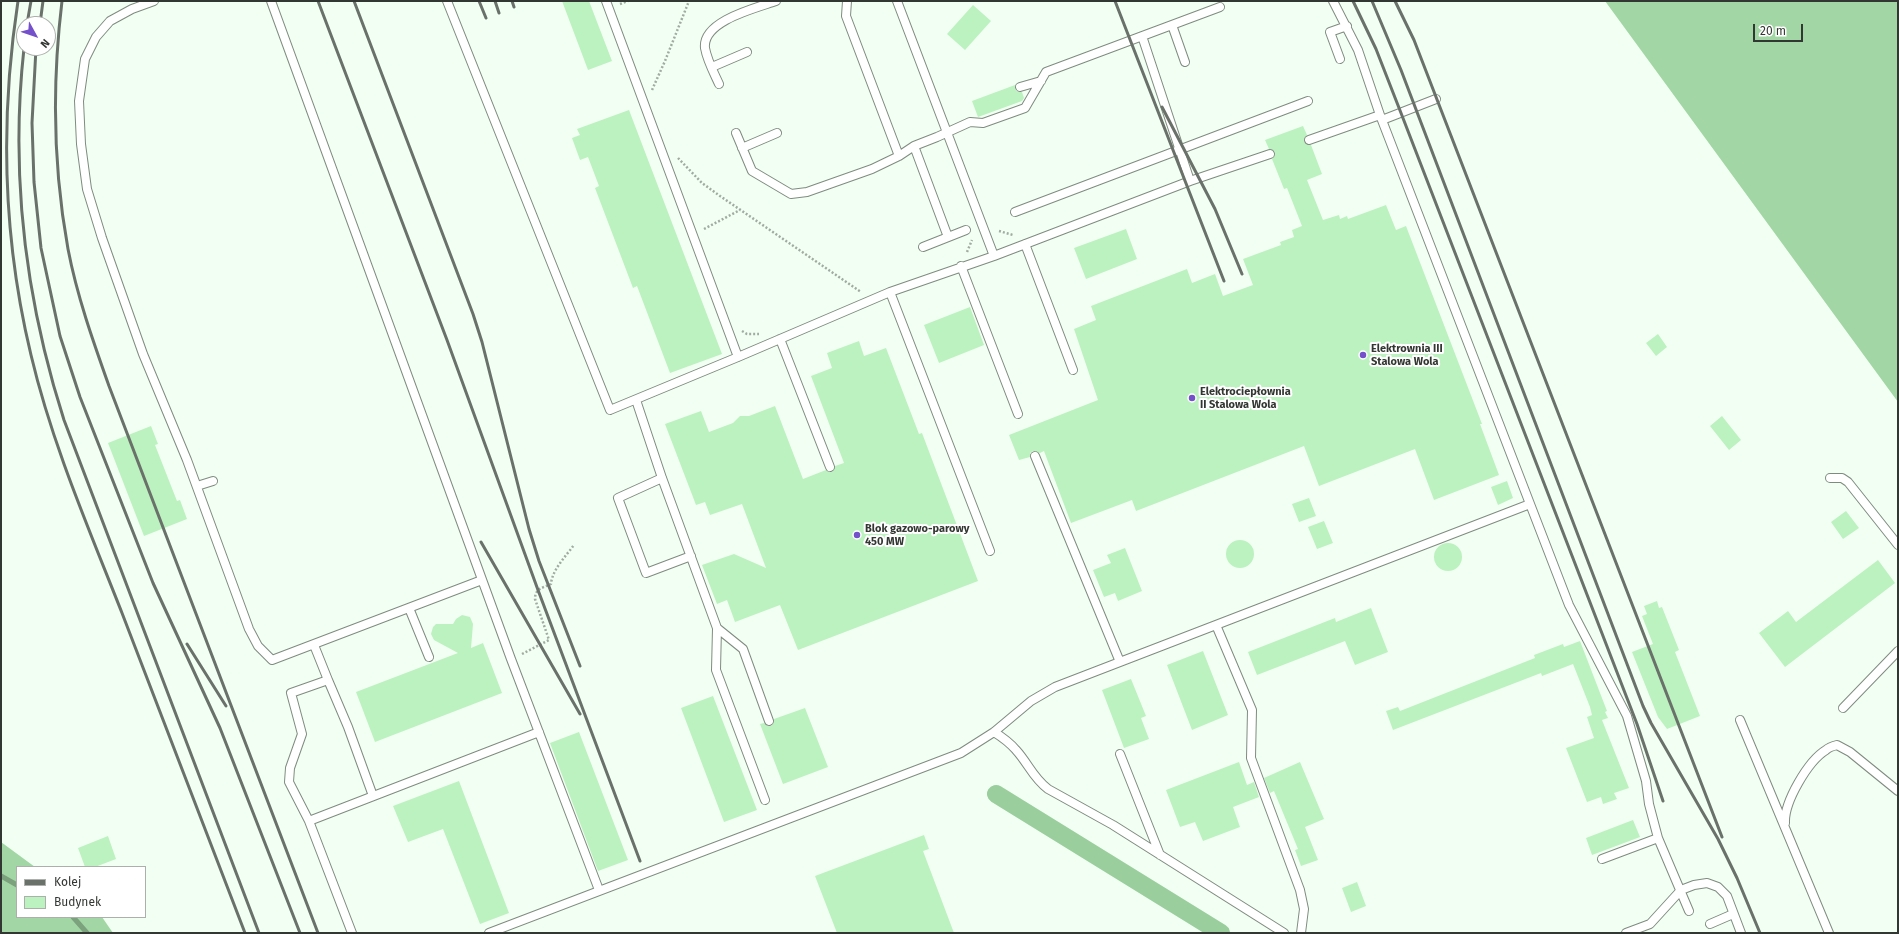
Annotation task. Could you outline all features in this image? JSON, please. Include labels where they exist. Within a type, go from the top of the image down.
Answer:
[{"type":"lane","points":[[154,1],[132,8],[110,21],[96,37],[84,59],[79,101],[81,144],[87,189],[102,238],[144,354],[197,486],[249,629],[258,646],[272,660],[482,580]]},
{"type":"lane","points":[[271,1],[511,659],[599,890]]},
{"type":"lane","points":[[447,1],[610,410],[890,292],[961,266],[994,256],[1190,181],[1270,154]]},
{"type":"lane","points":[[606,1],[738,357]]},
{"type":"lane","points":[[719,84],[705,47],[707,39],[714,27],[726,20],[776,1]]},
{"type":"lane","points":[[848,1],[846,16],[899,156]]},
{"type":"lane","points":[[897,1],[994,256]]},
{"type":"lane","points":[[1333,1],[1358,50],[1381,118],[1569,605],[1627,716],[1646,781],[1649,804],[1658,838],[1689,911]]},
{"type":"lane","points":[[736,133],[752,171],[791,194],[807,192],[872,169],[899,156],[914,146],[970,122],[983,123],[1026,108],[1046,72],[1220,7]]},
{"type":"lane","points":[[1172,25],[1185,62]]},
{"type":"lane","points":[[1340,59],[1330,32],[1347,26]]},
{"type":"lane","points":[[1142,36],[1190,181]]},
{"type":"lane","points":[[712,67],[746,52]]},
{"type":"lane","points":[[1020,87],[1041,81]]},
{"type":"lane","points":[[1309,140],[1436,99]]},
{"type":"lane","points":[[1015,212],[1308,101]]},
{"type":"lane","points":[[742,148],[777,133]]},
{"type":"lane","points":[[914,146],[948,237]]},
{"type":"lane","points":[[923,247],[966,230]]},
{"type":"lane","points":[[1025,244],[1074,370]]},
{"type":"lane","points":[[961,266],[1018,414]]},
{"type":"lane","points":[[890,292],[990,551]]},
{"type":"lane","points":[[780,339],[830,467]]},
{"type":"lane","points":[[636,400],[662,478],[717,628],[716,670],[765,800]]},
{"type":"lane","points":[[1035,456],[1120,662]]},
{"type":"lane","points":[[662,478],[618,498],[646,573],[691,556]]},
{"type":"lane","points":[[1830,478],[1842,478],[1848,482],[1898,545]]},
{"type":"lane","points":[[197,486],[213,481]]},
{"type":"lane","points":[[489,933],[961,753],[994,732],[1031,701],[1055,687],[1530,504]]},
{"type":"lane","points":[[409,608],[429,657]]},
{"type":"lane","points":[[1216,625],[1252,710],[1251,758],[1300,890],[1304,909],[1301,933]]},
{"type":"lane","points":[[717,628],[743,649],[769,721]]},
{"type":"lane","points":[[314,645],[348,727],[373,796]]},
{"type":"lane","points":[[1843,708],[1898,651]]},
{"type":"lane","points":[[328,680],[291,693],[302,734],[290,768],[289,782],[309,821],[352,933]]},
{"type":"lane","points":[[1740,720],[1829,933]]},
{"type":"lane","points":[[309,821],[539,732]]},
{"type":"lane","points":[[994,732],[1004,738],[1016,750],[1038,781],[1048,789],[1113,825],[1284,933]]},
{"type":"lane","points":[[1785,828],[1784,815],[1792,796],[1808,768],[1827,749],[1837,745],[1850,752],[1898,791]]},
{"type":"lane","points":[[1120,754],[1160,854]]},
{"type":"lane","points":[[1602,859],[1658,838]]},
{"type":"lane","points":[[1626,933],[1650,924],[1681,890],[1694,885],[1707,883],[1718,886],[1727,896],[1741,933]]},
{"type":"lane","points":[[1710,924],[1734,914]]},
{"type":"path","points":[[617,6],[628,1]]},
{"type":"path","points":[[647,86],[650,94],[666,61],[689,1]]},
{"type":"path","points":[[676,163],[674,155],[702,182],[740,210],[866,296]]},
{"type":"path","points":[[701,230],[740,210]]},
{"type":"path","points":[[965,254],[972,242],[972,237]]},
{"type":"path","points":[[739,329],[747,334],[763,334]]},
{"type":"path","points":[[511,659],[549,640],[535,599],[535,594],[538,590],[551,584],[551,578],[574,544]]},
{"type":"green space","points":[[1605,1],[1898,1],[1898,402]]},
{"type":"green space","points":[[1,842],[34,866],[16,866],[16,918],[103,918],[113,933],[1,933]]},
{"type":"building","points":[[562,1],[589,1],[612,61],[588,70]]},
{"type":"building","points":[[973,5],[991,21],[965,50],[947,34]]},
{"type":"building","points":[[1015,85],[1016,91],[1022,92],[1024,98],[1022,101],[978,117],[972,101]]},
{"type":"building","points":[[629,110],[722,354],[670,373],[637,286],[633,288],[595,188],[599,186],[588,157],[580,160],[572,138],[580,135],[577,129]]},
{"type":"building","points":[[1303,126],[1307,135],[1304,142],[1311,145],[1322,174],[1307,180],[1323,220],[1339,215],[1340,219],[1347,216],[1348,219],[1386,205],[1396,230],[1406,226],[1482,424],[1480,424],[1499,475],[1434,500],[1415,449],[1319,486],[1304,446],[1136,511],[1132,500],[1071,523],[1044,451],[1040,453],[1033,451],[1030,453],[1030,457],[1019,460],[1009,435],[1098,400],[1074,329],[1096,320],[1091,306],[1187,269],[1192,283],[1215,274],[1223,296],[1253,285],[1243,259],[1281,245],[1280,242],[1294,237],[1292,230],[1302,226],[1287,188],[1284,189],[1272,159],[1275,152],[1269,149],[1265,140]]},
{"type":"building","points":[[1126,229],[1137,259],[1086,279],[1074,248]]},
{"type":"building","points":[[970,307],[984,345],[939,363],[924,325]]},
{"type":"building","points":[[1658,334],[1667,347],[1656,356],[1646,343]]},
{"type":"building","name":"Blok gazowo-parowy 450 MW","points":[[859,341],[864,356],[886,348],[919,434],[922,433],[978,581],[798,650],[780,605],[735,622],[727,600],[717,604],[702,565],[734,554],[766,568],[742,504],[710,515],[705,502],[696,505],[665,424],[701,411],[709,432],[733,423],[740,416],[749,416],[775,406],[803,479],[826,470],[832,472],[835,466],[844,463],[811,376],[832,368],[827,353]]},
{"type":"building","points":[[1722,416],[1741,440],[1729,450],[1710,426]]},
{"type":"building","points":[[151,426],[158,444],[155,445],[177,501],[180,500],[187,519],[144,536],[108,443]]},
{"type":"building","points":[[1507,481],[1513,498],[1498,505],[1491,487]]},
{"type":"building","points":[[1309,498],[1316,516],[1299,522],[1292,504]]},
{"type":"building","points":[[1846,511],[1859,528],[1843,539],[1831,522]]},
{"type":"building","points":[[1324,521],[1333,543],[1317,549],[1308,527]]},
{"type":"building","points":[[1240,540],[1250,544],[1254,554],[1250,564],[1240,568],[1230,564],[1226,554],[1230,544]]},
{"type":"building","points":[[1448,543],[1458,547],[1462,557],[1458,567],[1448,571],[1438,567],[1434,557],[1438,547]]},
{"type":"building","points":[[1125,548],[1142,591],[1118,601],[1115,593],[1104,597],[1093,570],[1111,563],[1107,555]]},
{"type":"building","points":[[1878,560],[1895,583],[1785,667],[1759,633],[1788,611],[1796,622]]},
{"type":"building","points":[[1657,601],[1659,608],[1662,607],[1679,650],[1675,652],[1700,716],[1667,729],[1658,717],[1632,652],[1653,644],[1642,616],[1647,614],[1644,606]]},
{"type":"building","points":[[1371,608],[1388,652],[1355,665],[1345,641],[1257,675],[1248,652],[1335,618],[1336,622]]},
{"type":"building","points":[[462,615],[470,617],[473,624],[471,648],[483,643],[502,693],[375,742],[356,692],[458,653],[434,640],[431,634],[433,627],[436,624],[453,624],[456,619]]},
{"type":"building","points":[[1580,641],[1607,711],[1605,712],[1608,718],[1602,720],[1629,788],[1614,793],[1617,799],[1603,804],[1601,797],[1587,802],[1566,748],[1594,738],[1587,717],[1592,715],[1590,707],[1573,664],[1542,676],[1541,673],[1393,730],[1386,711],[1398,707],[1400,711],[1535,658],[1534,655],[1563,644],[1564,647]]},
{"type":"building","points":[[1203,651],[1228,715],[1192,730],[1167,665]]},
{"type":"building","points":[[1131,679],[1146,716],[1141,718],[1149,739],[1124,748],[1102,690]]},
{"type":"building","points":[[713,696],[757,810],[724,822],[681,708]]},
{"type":"building","points":[[805,708],[828,767],[783,784],[760,724],[764,723],[771,726],[774,719]]},
{"type":"building","points":[[579,732],[628,860],[598,871],[550,743]]},
{"type":"building","points":[[1239,762],[1247,785],[1254,782],[1259,797],[1233,807],[1240,827],[1203,841],[1195,822],[1180,827],[1166,790]]},
{"type":"building","points":[[1300,762],[1324,819],[1305,827],[1318,860],[1301,866],[1295,850],[1298,849],[1274,791],[1270,793],[1264,778]]},
{"type":"building","points":[[459,781],[509,913],[480,924],[443,829],[408,842],[393,806]]},
{"type":"building","points":[[1633,820],[1640,837],[1592,855],[1586,838]]},
{"type":"building","points":[[924,835],[929,849],[923,851],[954,933],[837,933],[815,876]]},
{"type":"building","points":[[108,836],[116,859],[98,866],[85,866],[78,848]]},
{"type":"building","points":[[1357,882],[1366,906],[1351,912],[1342,888]]},
{"type":"waterway","points":[[996,794],[1221,933]]},
{"type":"waterway","points":[[1,876],[16,884]]},
{"type":"waterway","points":[[74,918],[87,933]]},
{"type":"railway","points":[[18,1],[8,90],[7,179],[15,267],[31,355],[49,421],[60,454],[245,933]]},
{"type":"railway","points":[[28,16],[31,1]]},
{"type":"railway","points":[[41,16],[43,1]]},
{"type":"railway","points":[[62,1],[57,63],[57,156],[63,218],[76,284],[91,335],[109,386],[318,933]]},
{"type":"railway","points":[[318,1],[447,340],[538,590],[640,861]]},
{"type":"railway","points":[[354,1],[473,314],[482,342],[529,529],[539,561],[580,666]]},
{"type":"railway","points":[[479,1],[486,18]]},
{"type":"railway","points":[[495,1],[499,13]]},
{"type":"railway","points":[[512,1],[514,7]]},
{"type":"railway","points":[[1115,1],[1224,281]]},
{"type":"railway","points":[[1353,1],[1376,49],[1401,113],[1637,724],[1663,801]]},
{"type":"railway","points":[[1372,1],[1401,70],[1643,706],[1651,723],[1718,839],[1737,878],[1760,933]]},
{"type":"railway","points":[[1395,1],[1414,40],[1722,837]]},
{"type":"railway","points":[[23,56],[20,95],[19,143],[20,189],[24,236],[39,328],[51,374],[64,420],[259,933]]},
{"type":"railway","points":[[36,56],[32,123],[34,182],[41,248],[60,336],[80,397],[153,583],[220,728],[300,933]]},
{"type":"railway","points":[[1162,107],[1215,209],[1242,274]]},
{"type":"railway","points":[[481,542],[580,714]]},
{"type":"railway","points":[[187,644],[226,706]]},
{"type":"place","name":"Elektrownia III Stalowa Wola","points":[[1363,355]]},
{"type":"place","name":"Elektrociepłownia II Stalowa Wola","points":[[1192,398]]},
{"type":"place","name":"Blok gazowo-parowy 450 MW","points":[[857,535]]}]
